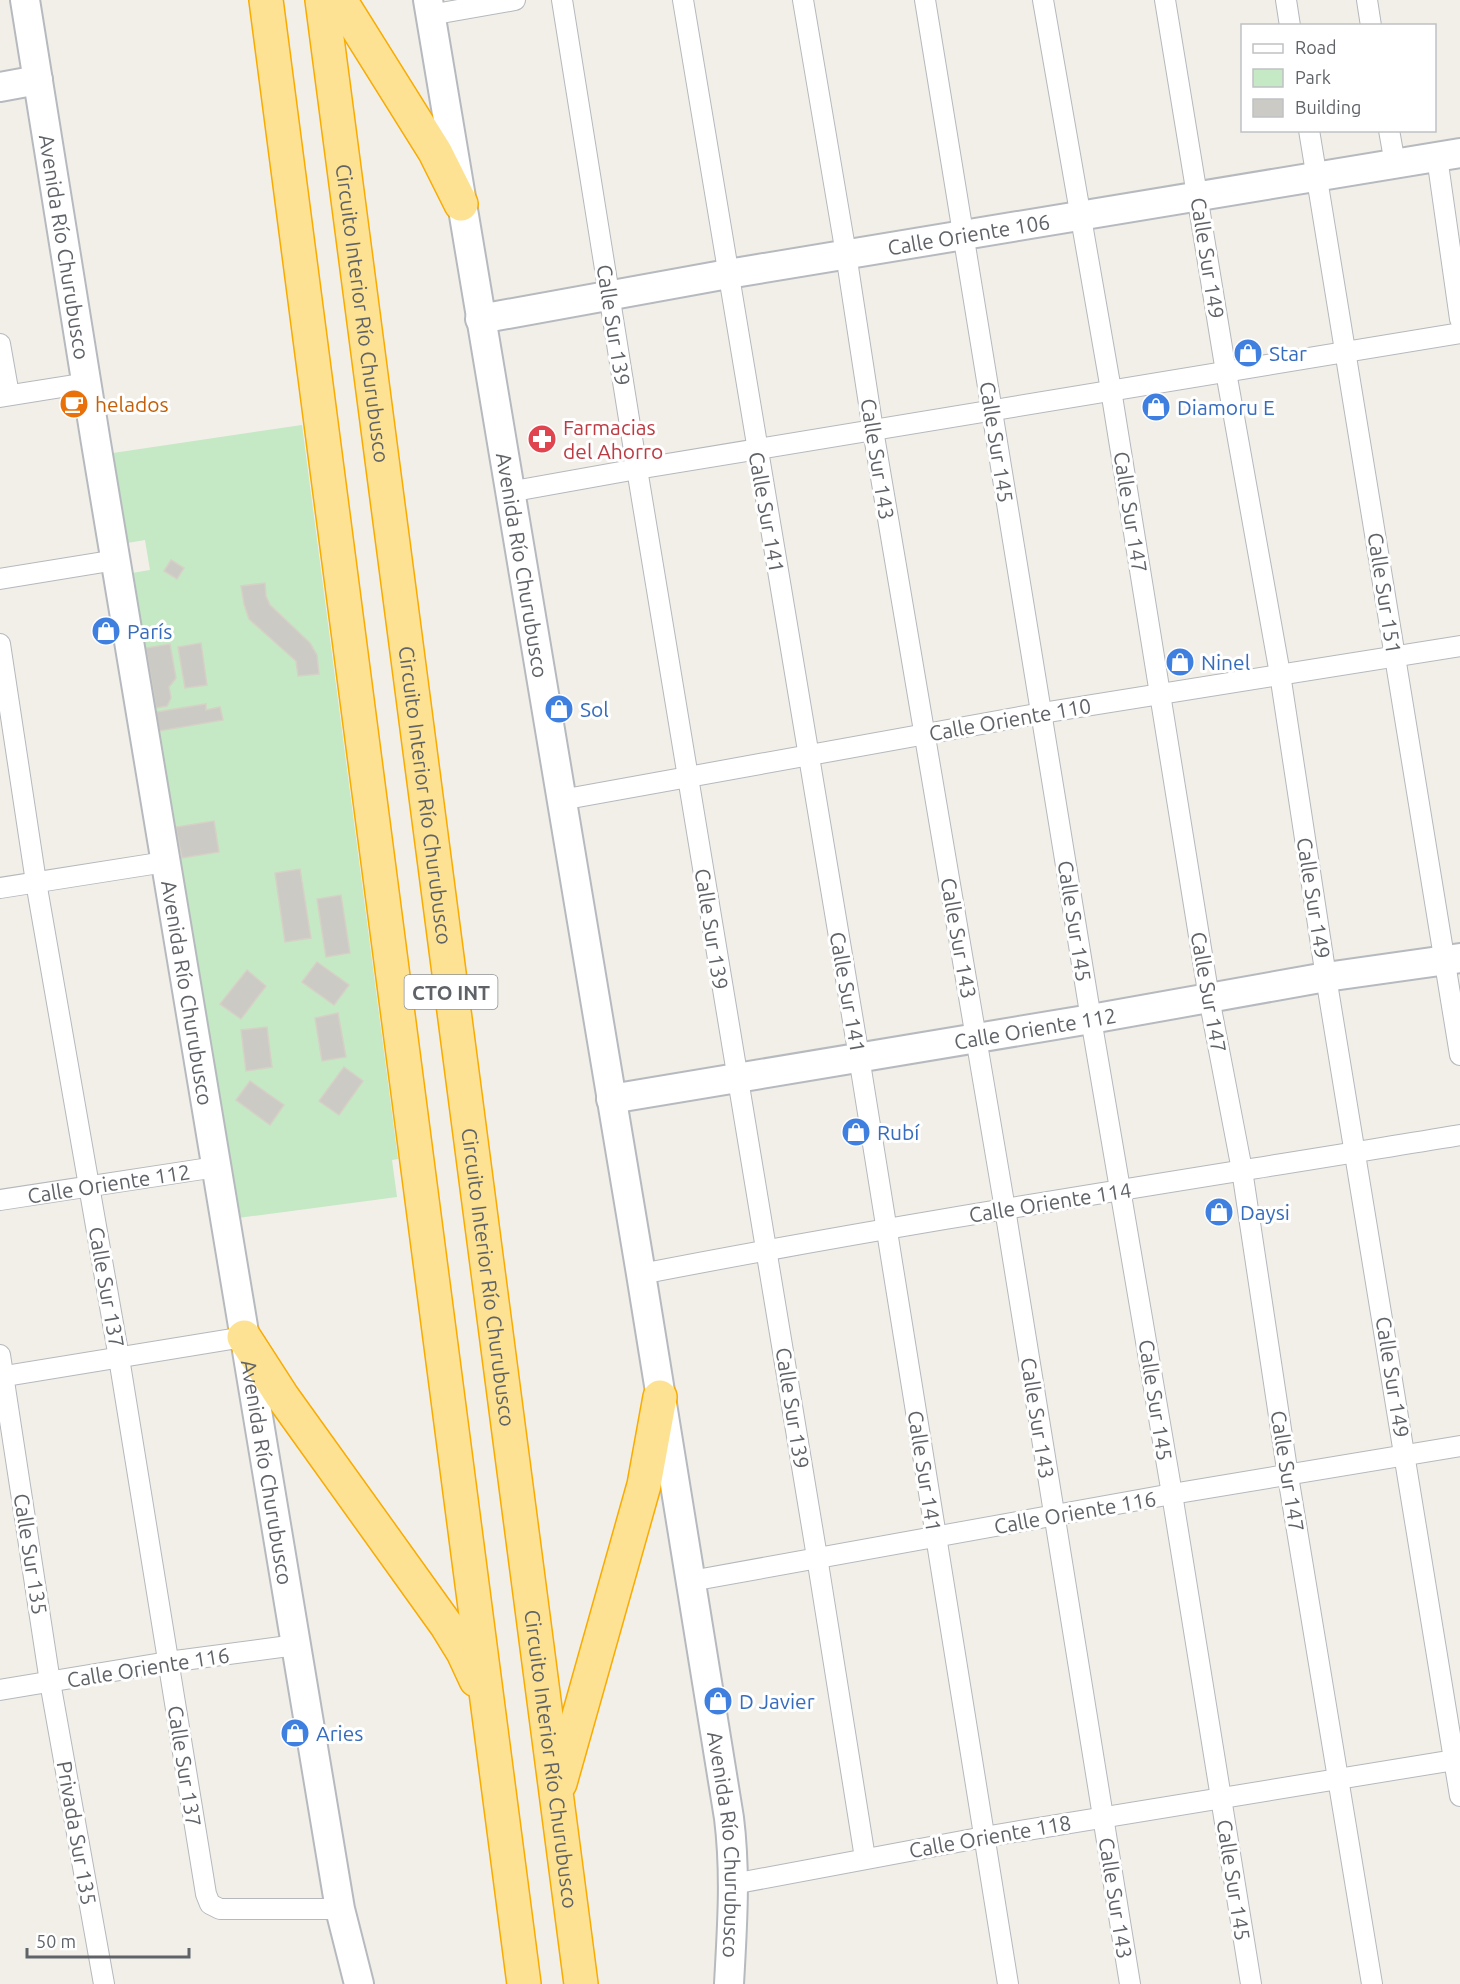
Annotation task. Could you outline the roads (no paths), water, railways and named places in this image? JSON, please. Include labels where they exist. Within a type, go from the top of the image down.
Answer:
[{"type":"highway","name":"CTO INT","points":[[266,0],[524,1984]]},
{"type":"highway","name":"Circuito Interior Río Churubusco","points":[[322,0],[580,1984]]},
{"type":"highway","points":[[340,0],[435,152],[461,204]]},
{"type":"highway","points":[[244,1337],[282,1396],[447,1626],[463,1652],[488,1707]]},
{"type":"highway","points":[[556,1796],[644,1485],[660,1397]]},
{"type":"main road","name":"Avenida Río Churubusco","points":[[25,0],[165,861],[340,1909],[359,1984]]},
{"type":"main road","name":"Avenida Río Churubusco","points":[[429,7],[641,1274],[729,1818],[733,1852],[729,1984]]},
{"type":"main road","points":[[0,87],[38,80]]},
{"type":"main road","name":"Calle Oriente 106","points":[[480,320],[728,274],[1448,155]]},
{"type":"main road","name":"Calle Oriente 112","points":[[611,1099],[1091,1019],[1326,977],[1452,959]]},
{"type":"street","points":[[429,7],[515,0]]},
{"type":"street","name":"Calle Sur 139","points":[[562,0],[687,777],[818,1557],[865,1858]]},
{"type":"street","name":"Calle Sur 141","points":[[683,0],[859,1058],[1008,1984]]},
{"type":"street","name":"Calle Sur 143","points":[[803,0],[873,430],[1005,1209],[1130,1984]]},
{"type":"street","name":"Calle Sur 145","points":[[925,0],[1251,1984]]},
{"type":"street","name":"Calle Sur 147","points":[[1043,0],[1112,390],[1209,998],[1242,1170],[1288,1476],[1372,1984]]},
{"type":"street","name":"Calle Sur 149","points":[[1165,0],[1226,372],[1280,674],[1326,977],[1457,1760],[1460,1796]]},
{"type":"street","points":[[1286,0],[1290,24]]},
{"type":"street","points":[[1367,0],[1371,24]]},
{"type":"street","name":"Calle Sur 151","points":[[1309,132],[1396,655],[1452,959],[1460,1055]]},
{"type":"street","points":[[1389,132],[1395,164]]},
{"type":"street","points":[[1448,155],[1460,319]]},
{"type":"street","points":[[509,492],[1460,333]]},
{"type":"street","points":[[0,344],[4,396],[87,384]]},
{"type":"street","points":[[0,579],[116,560]]},
{"type":"street","name":"Calle Sur 137","points":[[0,644],[36,882],[90,1185],[206,1894],[210,1904],[220,1909],[340,1909]]},
{"type":"street","name":"Calle Oriente 110","points":[[561,800],[1042,713],[1460,645]]},
{"type":"street","points":[[0,888],[165,861]]},
{"type":"street","name":"Calle Oriente 114","points":[[641,1274],[1005,1209],[1460,1135]]},
{"type":"street","name":"Calle Oriente 112","points":[[0,1200],[216,1167]]},
{"type":"street","points":[[2,1377],[244,1337]]},
{"type":"street","name":"Calle Sur 135","points":[[0,1355],[50,1682]]},
{"type":"street","name":"Calle Oriente 116","points":[[691,1581],[1172,1494],[1460,1446]]},
{"type":"street","name":"Calle Oriente 116","points":[[0,1690],[168,1662],[296,1645]]},
{"type":"street","name":"Privada Sur 135","points":[[50,1682],[104,1984]]},
{"type":"street","name":"Calle Oriente 118","points":[[733,1884],[984,1837],[1457,1760]]},
{"type":"place","name":"Star","points":[[1248,353]]},
{"type":"place","name":"helados","points":[[74,404]]},
{"type":"place","name":"Diamoru E","points":[[1156,407]]},
{"type":"place","name":"Farmacias del Ahorro","points":[[542,439]]},
{"type":"place","name":"París","points":[[106,631]]},
{"type":"place","name":"Ninel","points":[[1180,662]]},
{"type":"place","name":"Sol","points":[[559,709]]},
{"type":"place","name":"Rubí","points":[[856,1132]]},
{"type":"place","name":"Daysi","points":[[1219,1212]]},
{"type":"place","name":"D Javier","points":[[718,1701]]},
{"type":"place","name":"Aries","points":[[295,1733]]}]
